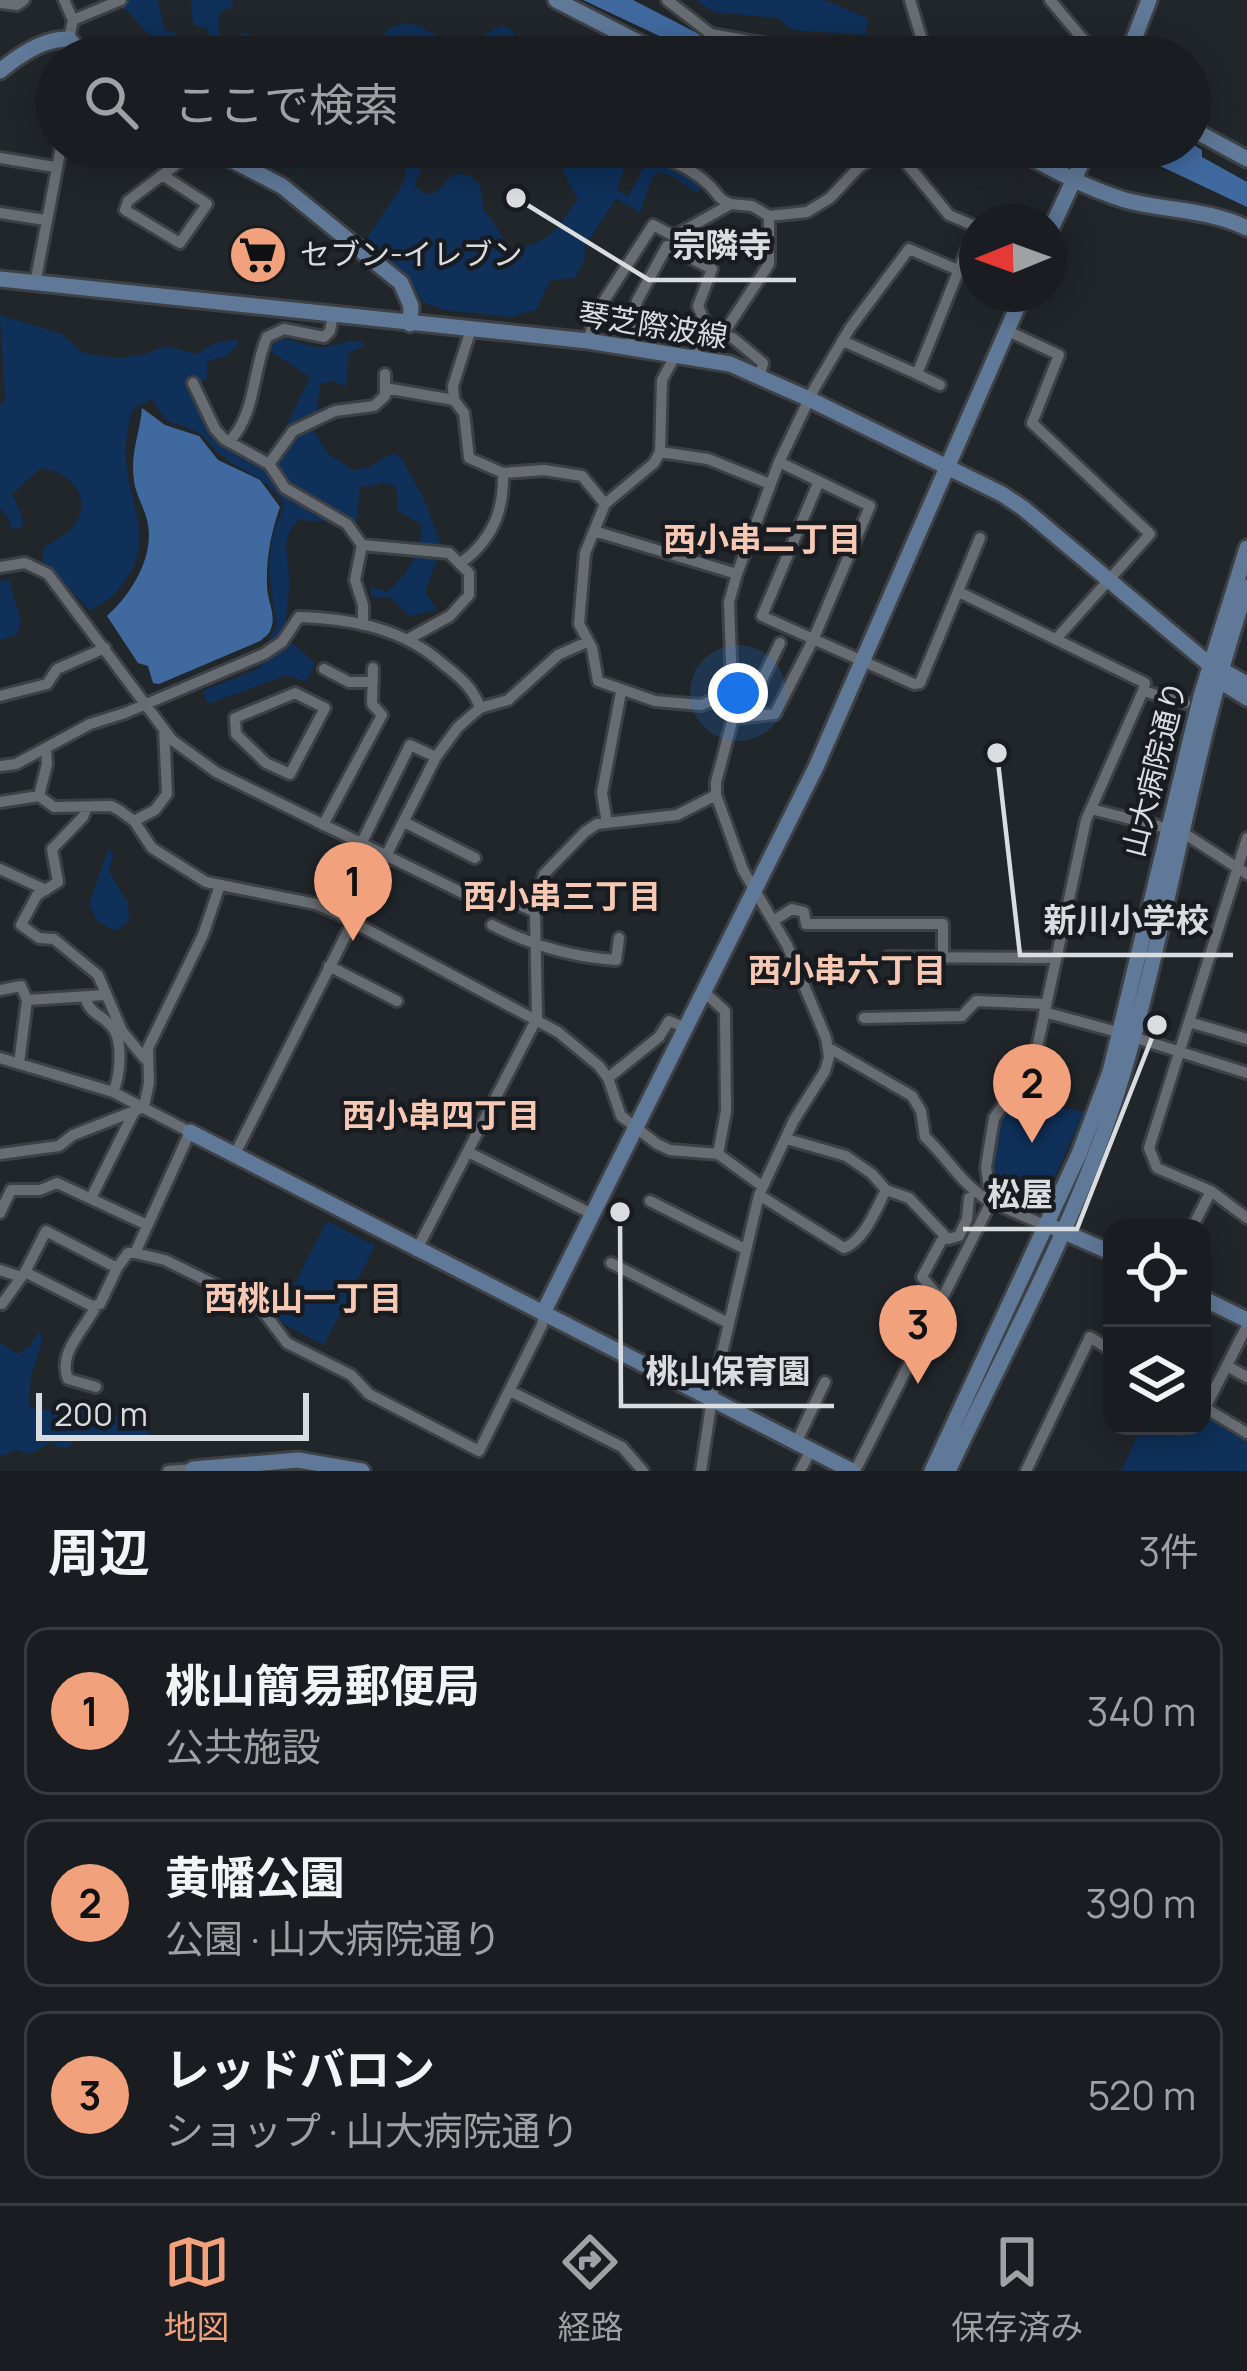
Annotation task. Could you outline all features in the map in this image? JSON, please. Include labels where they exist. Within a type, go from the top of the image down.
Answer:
[{"type":"street","points":[[0,3],[17,5],[24,0]]},
{"type":"street","points":[[64,0],[73,20],[69,36]]},
{"type":"street","points":[[73,20],[121,0]]},
{"type":"street","points":[[556,0],[584,7],[621,36]]},
{"type":"street","points":[[667,0],[711,34],[722,36]]},
{"type":"street","points":[[910,0],[921,36]]},
{"type":"street","points":[[1050,0],[1080,36]]},
{"type":"street","points":[[1134,36],[1149,0]]},
{"type":"street","points":[[0,71],[36,48]]},
{"type":"street","points":[[1211,139],[1247,159]]},
{"type":"street","points":[[0,158],[36,164]]},
{"type":"street","points":[[35,284],[56,168]]},
{"type":"street","points":[[164,176],[207,204],[180,243],[125,209],[128,201],[175,168]]},
{"type":"street","points":[[246,168],[282,186],[401,284],[411,306],[410,324]]},
{"type":"street","points":[[682,168],[709,185],[719,200],[752,206],[769,217],[819,207],[858,168]]},
{"type":"street","points":[[909,168],[949,214],[959,219]]},
{"type":"street","points":[[1050,168],[1074,181],[1155,207],[1217,215],[1247,228]]},
{"type":"street","points":[[1063,204],[1080,168]]},
{"type":"street","points":[[588,341],[596,314],[653,225],[674,236],[730,204]]},
{"type":"street","points":[[0,213],[45,220]]},
{"type":"street","points":[[723,334],[769,264],[769,217]]},
{"type":"street","points":[[629,346],[637,301],[667,246],[712,269],[698,306],[709,333]]},
{"type":"street","points":[[700,1471],[728,1323],[760,1191],[794,1120],[825,1071],[829,1048],[788,945],[743,870],[716,795],[733,718],[729,602],[770,484],[809,399],[843,340],[909,249],[958,270],[917,374]]},
{"type":"street","name":"琴芝際波線","points":[[0,279],[629,346],[760,375],[1023,508],[1247,698]]},
{"type":"street","points":[[96,1387],[68,1379],[64,1368],[68,1351],[117,1268],[128,1253],[135,1252],[165,1260],[242,1298],[262,1310],[287,1343],[351,1375],[369,1394],[478,1451],[864,663],[1016,312]]},
{"type":"street","points":[[229,442],[258,384],[267,337],[284,329],[324,337],[333,314]]},
{"type":"street","points":[[471,329],[456,368],[454,400],[464,413],[469,458],[503,472],[544,470],[582,476],[605,504]]},
{"type":"street","points":[[1008,331],[1059,355],[1032,423],[1150,534],[1056,639]]},
{"type":"street","points":[[694,357],[700,340],[709,333],[723,334],[763,363],[760,375]]},
{"type":"street","points":[[843,340],[940,385]]},
{"type":"street","points":[[676,354],[662,380],[660,452],[654,463],[605,504],[585,553],[578,624],[592,648],[598,681],[655,701],[701,705],[730,693],[757,691],[780,643]]},
{"type":"street","points":[[269,464],[292,431],[335,411],[374,406],[385,396],[385,374]]},
{"type":"street","points":[[193,383],[215,429],[269,464],[280,485],[347,524],[362,545],[355,580],[363,625]]},
{"type":"street","points":[[385,388],[454,400]]},
{"type":"street","points":[[660,452],[708,459],[770,484]]},
{"type":"street","points":[[733,718],[775,714],[813,640],[870,506],[779,462]]},
{"type":"street","points":[[462,562],[483,544],[503,506],[503,472]]},
{"type":"street","points":[[819,481],[762,616],[914,684],[920,682],[980,538]]},
{"type":"street","points":[[593,531],[737,574]]},
{"type":"street","points":[[362,545],[449,553],[462,562],[471,580],[469,595],[450,616],[410,638]]},
{"type":"street","name":"山大病院通り","points":[[948,1471],[1055,1228],[1127,1035],[1247,548]]},
{"type":"street","points":[[0,567],[25,563],[48,574],[164,729],[196,760],[477,900]]},
{"type":"street","name":"山大病院通り","points":[[1218,672],[1247,587]]},
{"type":"street","points":[[0,1058],[113,1092],[485,1287],[544,1310],[853,1471],[991,1202],[986,1167],[994,1118],[1031,1070],[1091,809],[1145,682],[958,592]]},
{"type":"street","points":[[0,766],[16,764],[90,724],[264,654],[281,642],[299,616],[363,625],[410,638],[469,686],[480,708]]},
{"type":"street","points":[[235,1154],[436,757],[458,727],[480,708],[519,694],[558,655],[587,641]]},
{"type":"street","points":[[0,696],[47,684],[58,669],[105,648]]},
{"type":"street","points":[[323,825],[382,715],[373,704],[373,675],[349,682],[324,670]]},
{"type":"street","name":"琴芝際波線","points":[[1218,672],[1247,684]]},
{"type":"street","points":[[607,823],[602,793],[621,692]]},
{"type":"street","points":[[1143,692],[1185,703]]},
{"type":"street","points":[[276,801],[326,709],[295,693],[235,718],[236,734],[266,763],[290,774]]},
{"type":"street","points":[[134,820],[155,810],[167,794],[164,729]]},
{"type":"street","points":[[361,844],[410,745],[436,757]]},
{"type":"street","points":[[39,796],[46,749]]},
{"type":"street","points":[[416,1250],[537,1018],[535,913],[544,874],[585,832],[607,823],[677,815],[716,795]]},
{"type":"street","points":[[0,802],[39,796],[53,807],[111,806],[134,820],[152,848],[193,875],[316,904],[537,1018],[583,1052],[608,1078],[621,1116],[636,1129],[670,1150],[718,1154],[760,1191],[844,1248],[858,1238],[886,1190]]},
{"type":"street","points":[[88,807],[52,849],[51,861],[59,879],[37,895],[22,928],[38,938],[53,939],[89,967],[103,983],[122,1031],[145,1059],[149,1083],[139,1109],[91,1198]]},
{"type":"street","points":[[1091,809],[1175,830],[1242,871]]},
{"type":"street","points":[[404,822],[476,858]]},
{"type":"street","points":[[1247,838],[1242,871],[1150,1148],[1157,1168],[1211,1191],[1247,1218]]},
{"type":"street","points":[[0,869],[46,890]]},
{"type":"street","points":[[145,1059],[203,935],[220,885]]},
{"type":"street","points":[[493,892],[535,913]]},
{"type":"street","points":[[773,921],[792,909],[804,912],[806,924],[943,924],[943,957]]},
{"type":"street","points":[[492,925],[537,946],[588,958],[616,960],[620,938]]},
{"type":"street","points":[[888,957],[1056,958]]},
{"type":"street","points":[[329,966],[397,1001]]},
{"type":"street","points":[[0,990],[22,986],[28,1000],[19,1064]]},
{"type":"street","points":[[704,992],[725,1011],[726,1111],[718,1154]]},
{"type":"street","points":[[28,1000],[105,995]]},
{"type":"street","points":[[85,998],[90,1011],[112,1026],[117,1039],[122,1068],[113,1092]]},
{"type":"street","points":[[864,1018],[962,1016],[976,1001],[1045,1008],[1247,1073]]},
{"type":"street","points":[[608,1078],[658,1037],[669,1021],[686,1028]]},
{"type":"street","points":[[1189,1022],[1247,1039]]},
{"type":"street","points":[[829,1048],[912,1096],[921,1111],[925,1137],[963,1183],[991,1202],[1103,1249]]},
{"type":"street","points":[[0,1154],[59,1146],[73,1135],[139,1109]]},
{"type":"street","points":[[135,1252],[190,1132]]},
{"type":"street","points":[[788,1139],[846,1156],[886,1190],[909,1198],[944,1236],[955,1240],[967,1219],[969,1198]]},
{"type":"street","points":[[468,1152],[592,1214]]},
{"type":"street","points":[[0,1213],[10,1190],[40,1190],[57,1183],[145,1224]]},
{"type":"street","points":[[1197,1219],[1211,1191]]},
{"type":"street","points":[[650,1201],[746,1249]]},
{"type":"street","name":"山大病院通り","points":[[932,1471],[1055,1228]]},
{"type":"street","points":[[2,1304],[46,1231],[117,1268]]},
{"type":"street","points":[[930,1324],[927,1318],[938,1296],[922,1277],[944,1236]]},
{"type":"street","points":[[611,1263],[728,1323]]},
{"type":"street","points":[[0,1270],[96,1306]]},
{"type":"street","points":[[1211,1303],[1247,1323],[1211,1395]]},
{"type":"street","points":[[1026,1471],[1090,1337],[1103,1345]]},
{"type":"street","points":[[1227,1366],[1247,1377]]},
{"type":"street","points":[[800,1471],[825,1382]]},
{"type":"street","points":[[510,1391],[622,1447],[643,1471]]},
{"type":"street","points":[[1211,1411],[1247,1433]]},
{"type":"street","points":[[168,1471],[298,1460],[362,1471]]},
{"type":"shaded area","points":[[107,0],[158,0],[164,29],[176,36],[153,36],[127,10]]},
{"type":"shaded area","points":[[191,0],[232,0],[233,6],[221,12],[221,36],[210,36],[207,29],[193,25]]},
{"type":"shaded area","points":[[583,0],[633,0],[703,36],[659,36]]},
{"type":"shaded area","points":[[696,0],[824,0],[868,18],[866,35],[792,30],[778,18],[714,12]]},
{"type":"shaded area","points":[[402,23],[438,36],[384,36],[387,29]]},
{"type":"shaded area","points":[[500,26],[512,29],[514,36],[482,36]]},
{"type":"shaded area","points":[[1211,162],[1247,182],[1247,207],[1164,168],[1211,168]]},
{"type":"shaded area","points":[[406,168],[421,168],[415,186],[426,194],[437,192],[452,175],[473,178],[480,187],[483,210],[512,250],[552,233],[578,198],[563,168],[624,168],[617,189],[628,197],[643,168],[675,168],[701,189],[698,193],[659,172],[652,177],[640,212],[616,199],[584,247],[585,258],[575,278],[550,280],[537,309],[512,317],[445,310],[423,302],[413,285],[363,244],[404,182]]},
{"type":"shaded area","points":[[0,315],[62,334],[83,353],[116,358],[165,346],[196,354],[216,343],[238,339],[226,356],[207,361],[207,378],[193,390],[209,426],[265,466],[279,462],[285,446],[283,433],[310,377],[267,349],[278,338],[317,347],[354,341],[367,344],[349,353],[346,387],[333,381],[320,384],[314,431],[328,454],[354,470],[393,453],[400,456],[423,497],[442,547],[425,592],[437,610],[409,616],[391,598],[371,597],[371,587],[387,592],[407,571],[422,525],[398,511],[396,486],[360,487],[356,529],[298,520],[287,540],[289,588],[283,635],[315,663],[306,682],[287,675],[208,704],[203,691],[259,668],[263,658],[284,647],[270,637],[277,626],[270,565],[284,503],[263,481],[219,454],[199,433],[166,419],[152,399],[132,410],[126,445],[139,535],[134,566],[105,602],[89,610],[43,561],[43,548],[69,531],[80,513],[75,486],[41,468],[12,494],[22,528],[11,529],[0,508],[0,404],[5,400]]},
{"type":"shaded area","points":[[142,408],[165,425],[199,436],[218,460],[260,480],[280,507],[267,565],[273,620],[269,632],[260,641],[159,684],[153,683],[148,666],[138,663],[107,616],[132,587],[147,550],[148,525],[133,471]]},
{"type":"shaded area","points":[[9,579],[21,622],[17,635],[0,640],[0,581]]},
{"type":"shaded area","points":[[109,847],[113,855],[109,871],[128,903],[129,921],[116,931],[97,921],[89,904]]},
{"type":"shaded area","points":[[1015,1098],[1084,1112],[1038,1214],[999,1197],[996,1184],[996,1133]]},
{"type":"shaded area","points":[[327,1221],[375,1246],[324,1345],[276,1320]]},
{"type":"shaded area","points":[[40,1331],[43,1337],[31,1376],[29,1405],[36,1410],[83,1409],[104,1417],[125,1415],[130,1428],[149,1431],[149,1436],[79,1435],[68,1448],[51,1442],[30,1454],[17,1450],[0,1456],[0,1342],[17,1354]]},
{"type":"shaded area","points":[[1211,1416],[1247,1438],[1247,1471],[1121,1471],[1138,1435],[1211,1435]]},
{"type":"place","name":"宗隣寺","points":[[516,198]]},
{"type":"place","name":"セブン-イレブン","points":[[258,255]]},
{"type":"place","name":"新川小学校","points":[[997,753]]},
{"type":"place","name":"桃山簡易郵便局","points":[[353,941]]},
{"type":"place","name":"松屋","points":[[1157,1025]]},
{"type":"place","name":"黄幡公園","points":[[1032,1143]]},
{"type":"place","name":"桃山保育園","points":[[620,1212]]},
{"type":"place","name":"レッドバロン","points":[[918,1384]]},
{"type":"district","name":"西小串二丁目","points":[[762,539]]},
{"type":"district","name":"西小串三丁目","points":[[562,896]]},
{"type":"district","name":"西小串六丁目","points":[[847,970]]},
{"type":"district","name":"西小串四丁目","points":[[441,1115]]},
{"type":"district","name":"西桃山一丁目","points":[[303,1298]]}]
